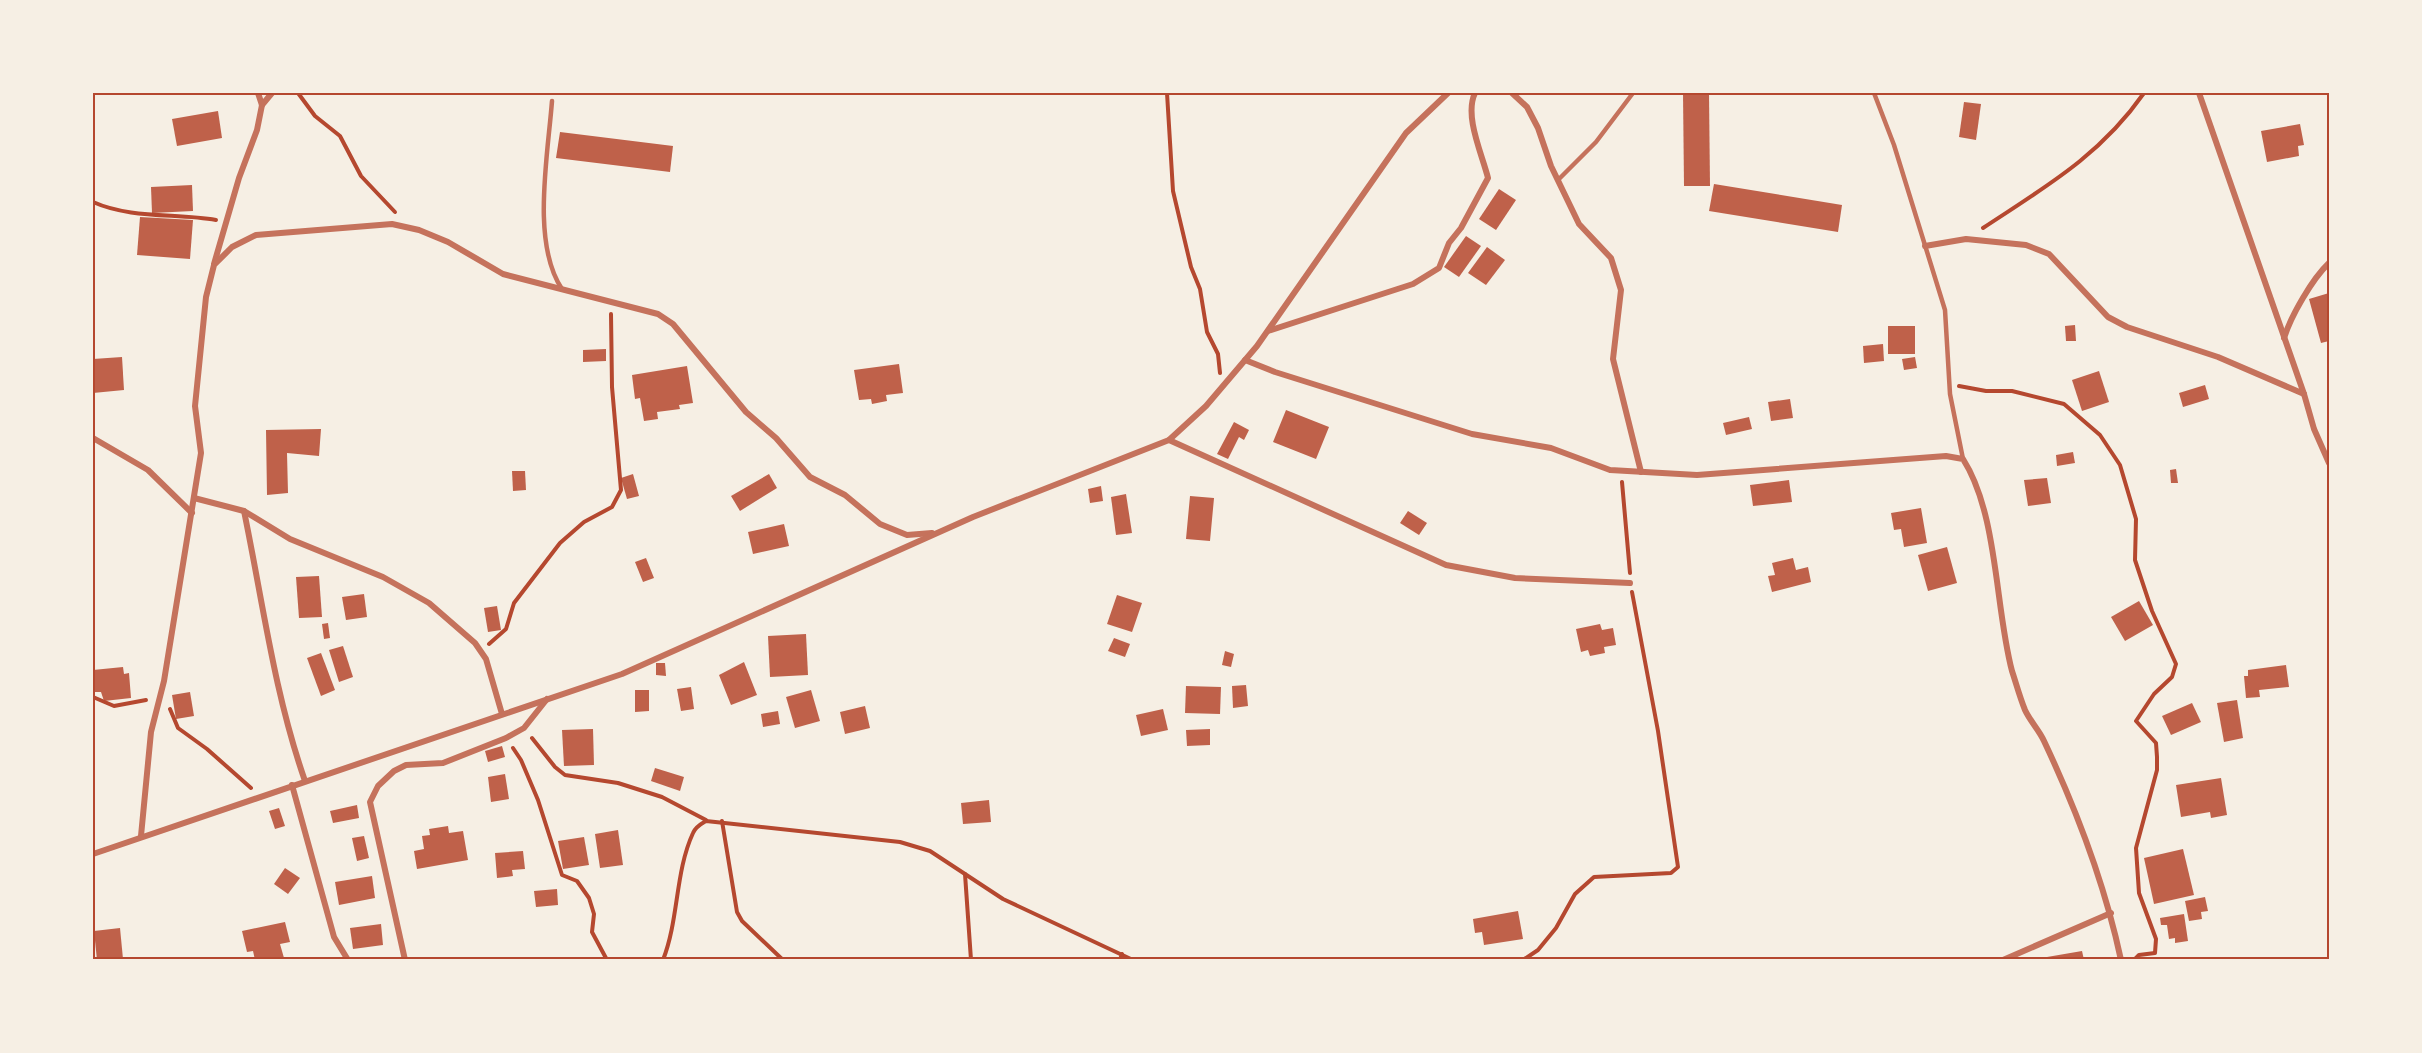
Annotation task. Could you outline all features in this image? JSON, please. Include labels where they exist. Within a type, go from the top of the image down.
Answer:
[{"type":"street","points":[[258,93],[262,105]]},
{"type":"street","points":[[141,836],[151,732],[164,681],[201,453],[195,406],[206,297],[226,222],[257,130],[262,105],[272,93]]},
{"type":"street","points":[[93,854],[622,674],[939,532],[1168,440],[1206,406],[1245,360],[1268,331],[1406,134],[1448,93]]},
{"type":"street","points":[[1268,331],[1413,284],[1439,268],[1449,243],[1461,228],[1488,178],[1472,116],[1471,100],[1475,93]]},
{"type":"street","points":[[1512,93],[1527,107],[1538,128],[1558,180],[1579,224],[1611,258],[1621,290],[1613,359],[1641,472]]},
{"type":"street","points":[[2199,93],[2304,394],[2314,429],[2329,463]]},
{"type":"street","points":[[214,265],[232,247],[256,235],[392,224],[412,228],[448,242],[503,274],[658,314],[673,324],[746,412],[776,438],[810,477],[845,495],[880,524],[907,535],[939,532]]},
{"type":"street","points":[[1925,246],[1965,239],[2026,245],[2049,254],[2108,317],[2127,327],[2218,357],[2304,394]]},
{"type":"street","points":[[2283,339],[2289,324],[2321,271],[2329,263]]},
{"type":"street","points":[[1245,360],[1275,372],[1472,434],[1551,448],[1610,470],[1697,475],[1946,456],[1963,459],[1975,478],[1983,505],[2012,669],[2025,710],[2044,740],[2092,856],[2111,913],[2121,960]]},
{"type":"street","points":[[93,438],[148,470],[192,513]]},
{"type":"street","points":[[1168,440],[1446,565],[1515,578],[1630,583]]},
{"type":"street","points":[[194,498],[244,511],[290,539],[383,577],[429,603],[476,643],[486,659],[502,714]]},
{"type":"street","points":[[244,511],[258,576],[267,646],[286,727],[305,781]]},
{"type":"street","points":[[405,960],[370,802],[378,786],[394,771],[406,765],[443,763],[506,738],[524,728],[548,699]]},
{"type":"street","points":[[292,785],[334,937],[348,960]]},
{"type":"street","points":[[2003,960],[2111,913]]},
{"type":"lane","points":[[1558,180],[1596,141],[1633,93]]},
{"type":"lane","points":[[1874,93],[1894,145],[1945,310],[1950,384],[1963,459]]},
{"type":"lane","points":[[552,101],[545,206],[547,249],[549,266],[562,289]]},
{"type":"path","points":[[298,93],[315,116],[340,136],[362,176],[412,228]]},
{"type":"path","points":[[1167,93],[1173,191],[1191,267],[1200,289],[1207,332],[1218,354],[1222,386]]},
{"type":"path","points":[[1965,239],[2080,164],[2124,121],[2144,93]]},
{"type":"path","points":[[93,202],[153,216],[176,214],[226,222]]},
{"type":"path","points":[[486,659],[490,642],[506,629],[514,603],[537,571],[560,543],[584,522],[612,507],[621,490],[612,387],[610,301]]},
{"type":"path","points":[[1950,384],[1973,389],[2012,391],[2064,404],[2100,435],[2120,465],[2133,502],[2136,519],[2135,560],[2152,611],[2176,664],[2172,677],[2154,694],[2136,721],[2156,743],[2157,770],[2136,848],[2139,893],[2156,939],[2154,953],[2139,956],[2134,960]]},
{"type":"path","points":[[1524,960],[1538,950],[1556,928],[1575,894],[1594,877],[1671,873],[1678,867],[1658,731],[1630,583],[1620,471]]},
{"type":"path","points":[[93,697],[114,706],[159,698],[170,710],[178,728],[207,749],[260,796]]},
{"type":"path","points":[[524,728],[555,767],[565,775],[618,783],[662,797],[706,820],[900,842],[930,851],[1003,899],[1133,960]]},
{"type":"path","points":[[506,738],[521,760],[550,833],[562,874],[577,881],[592,905],[592,932],[607,960]]},
{"type":"path","points":[[663,960],[672,938],[679,890],[693,832],[706,820]]},
{"type":"path","points":[[722,821],[737,912],[742,921],[783,960]]},
{"type":"path","points":[[964,873],[972,960]]},
{"type":"path","points":[[1120,960],[1122,954]]},
{"type":"building","points":[[1683,93],[1709,93],[1710,186],[1684,186]]},
{"type":"building","points":[[1964,102],[1981,104],[1976,140],[1959,137]]},
{"type":"building","points":[[218,111],[222,138],[177,146],[172,119]]},
{"type":"building","points":[[2300,124],[2304,145],[2298,146],[2299,156],[2267,162],[2261,131]]},
{"type":"building","points":[[560,132],[673,146],[670,172],[556,158]]},
{"type":"building","points":[[1714,184],[1842,205],[1838,232],[1709,211]]},
{"type":"building","points":[[192,185],[193,211],[152,213],[151,187]]},
{"type":"building","points":[[1499,189],[1516,200],[1496,230],[1479,219]]},
{"type":"building","points":[[140,217],[193,220],[190,259],[137,255]]},
{"type":"building","points":[[1466,236],[1481,246],[1459,277],[1444,267]]},
{"type":"building","points":[[1487,247],[1505,260],[1486,285],[1468,273]]},
{"type":"building","points":[[2329,293],[2329,341],[2321,343],[2309,299]]},
{"type":"building","points":[[2075,325],[2076,341],[2066,341],[2065,326]]},
{"type":"building","points":[[1888,326],[1915,326],[1915,354],[1888,354]]},
{"type":"building","points":[[1883,344],[1884,361],[1864,363],[1863,346]]},
{"type":"building","points":[[606,349],[606,361],[583,362],[583,350]]},
{"type":"building","points":[[122,357],[124,390],[93,393],[93,359]]},
{"type":"building","points":[[1915,357],[1917,368],[1904,370],[1902,359]]},
{"type":"building","points":[[899,364],[903,393],[886,395],[887,401],[872,404],[871,399],[859,400],[854,370]]},
{"type":"building","points":[[687,366],[693,403],[679,405],[680,409],[657,412],[658,419],[644,421],[640,398],[635,399],[632,375]]},
{"type":"building","points":[[2099,371],[2109,402],[2082,411],[2072,380]]},
{"type":"building","points":[[2205,385],[2209,399],[2183,407],[2179,393]]},
{"type":"building","points":[[1790,399],[1793,418],[1771,421],[1768,402]]},
{"type":"building","points":[[1286,410],[1329,427],[1316,459],[1273,442]]},
{"type":"building","points":[[1749,417],[1752,429],[1726,435],[1723,423]]},
{"type":"building","points":[[1234,422],[1249,430],[1244,440],[1239,437],[1228,459],[1217,454]]},
{"type":"building","points":[[321,429],[319,456],[287,453],[288,493],[267,495],[266,430]]},
{"type":"building","points":[[2073,452],[2075,463],[2057,466],[2056,455]]},
{"type":"building","points":[[2176,469],[2178,483],[2171,483],[2170,470]]},
{"type":"building","points":[[512,471],[525,471],[526,490],[513,491]]},
{"type":"building","points":[[633,474],[639,496],[627,499],[621,478]]},
{"type":"building","points":[[769,474],[777,488],[740,511],[731,496]]},
{"type":"building","points":[[2047,478],[2051,503],[2028,506],[2024,480]]},
{"type":"building","points":[[1789,480],[1792,502],[1753,506],[1750,485]]},
{"type":"building","points":[[1101,486],[1103,501],[1090,503],[1088,489]]},
{"type":"building","points":[[1126,494],[1132,533],[1116,535],[1111,497]]},
{"type":"building","points":[[1190,496],[1214,498],[1210,541],[1186,539]]},
{"type":"building","points":[[1921,508],[1927,543],[1904,547],[1901,529],[1894,530],[1891,513]]},
{"type":"building","points":[[1408,511],[1427,523],[1419,535],[1400,523]]},
{"type":"building","points":[[784,524],[789,546],[753,554],[748,532]]},
{"type":"building","points":[[1947,547],[1957,583],[1928,591],[1918,555]]},
{"type":"building","points":[[646,558],[654,578],[643,582],[635,562]]},
{"type":"building","points":[[1793,558],[1796,570],[1808,567],[1811,582],[1772,592],[1768,576],[1775,575],[1772,563]]},
{"type":"building","points":[[319,576],[322,617],[299,618],[296,577]]},
{"type":"building","points":[[364,594],[367,617],[346,620],[342,597]]},
{"type":"building","points":[[1117,595],[1142,603],[1132,632],[1107,624]]},
{"type":"building","points":[[2139,601],[2153,625],[2125,641],[2111,617]]},
{"type":"building","points":[[497,606],[501,630],[488,632],[484,608]]},
{"type":"building","points":[[328,623],[330,638],[324,639],[322,624]]},
{"type":"building","points":[[1600,624],[1602,630],[1613,628],[1616,645],[1604,647],[1605,653],[1590,656],[1588,650],[1581,652],[1576,629]]},
{"type":"building","points":[[806,634],[808,675],[770,677],[768,636]]},
{"type":"building","points":[[1114,638],[1130,644],[1125,657],[1108,651]]},
{"type":"building","points":[[343,646],[353,677],[339,682],[329,650]]},
{"type":"building","points":[[1225,651],[1234,654],[1231,667],[1222,665]]},
{"type":"building","points":[[321,653],[335,690],[321,696],[307,658]]},
{"type":"building","points":[[744,662],[757,695],[731,705],[719,675]]},
{"type":"building","points":[[656,663],[665,663],[666,676],[656,675]]},
{"type":"building","points":[[2286,665],[2289,687],[2259,690],[2260,697],[2246,698],[2244,676],[2248,676],[2248,670]]},
{"type":"building","points":[[123,667],[124,674],[129,673],[131,698],[104,701],[101,692],[93,692],[93,670]]},
{"type":"building","points":[[1246,685],[1248,706],[1233,708],[1232,686]]},
{"type":"building","points":[[1186,686],[1221,687],[1220,714],[1185,713]]},
{"type":"building","points":[[691,687],[694,709],[681,711],[677,689]]},
{"type":"building","points":[[635,690],[649,690],[649,711],[635,712]]},
{"type":"building","points":[[811,690],[820,721],[795,728],[786,697]]},
{"type":"building","points":[[190,692],[194,716],[176,719],[172,695]]},
{"type":"building","points":[[2237,700],[2243,738],[2224,742],[2217,703]]},
{"type":"building","points":[[2192,703],[2201,722],[2171,735],[2162,716]]},
{"type":"building","points":[[865,706],[870,728],[845,734],[840,712]]},
{"type":"building","points":[[1163,709],[1168,730],[1141,736],[1136,715]]},
{"type":"building","points":[[778,711],[780,724],[763,727],[761,714]]},
{"type":"building","points":[[593,729],[594,765],[564,766],[562,730]]},
{"type":"building","points":[[1210,729],[1210,745],[1187,746],[1186,730]]},
{"type":"building","points":[[502,746],[505,757],[488,762],[485,751]]},
{"type":"building","points":[[655,768],[684,777],[680,791],[651,781]]},
{"type":"building","points":[[505,774],[509,799],[491,802],[488,777]]},
{"type":"building","points":[[2221,778],[2227,815],[2211,818],[2210,812],[2181,817],[2176,785]]},
{"type":"building","points":[[989,800],[991,822],[963,824],[961,803]]},
{"type":"building","points":[[357,805],[359,818],[333,823],[330,811]]},
{"type":"building","points":[[279,808],[285,826],[275,829],[269,811]]},
{"type":"building","points":[[448,826],[449,833],[463,831],[468,860],[417,869],[414,851],[424,849],[422,836],[430,835],[429,829]]},
{"type":"building","points":[[618,830],[623,865],[600,868],[595,834]]},
{"type":"building","points":[[364,836],[369,858],[357,861],[352,838]]},
{"type":"building","points":[[584,837],[589,865],[563,869],[558,841]]},
{"type":"building","points":[[2183,849],[2194,895],[2154,904],[2144,858]]},
{"type":"building","points":[[523,851],[525,869],[512,870],[513,876],[497,878],[495,853]]},
{"type":"building","points":[[285,868],[300,878],[288,894],[274,884]]},
{"type":"building","points":[[372,876],[375,898],[339,905],[335,882]]},
{"type":"building","points":[[557,889],[558,905],[536,907],[534,891]]},
{"type":"building","points":[[2205,897],[2208,911],[2201,912],[2202,919],[2189,921],[2185,901]]},
{"type":"building","points":[[1518,911],[1523,939],[1484,945],[1482,932],[1475,933],[1473,919]]},
{"type":"building","points":[[2184,914],[2188,941],[2175,943],[2175,938],[2169,939],[2167,925],[2161,925],[2160,918]]},
{"type":"building","points":[[285,922],[290,942],[280,944],[284,958],[255,960],[253,951],[247,952],[242,931]]},
{"type":"building","points":[[381,924],[383,945],[353,949],[350,928]]},
{"type":"building","points":[[120,928],[123,959],[97,960],[94,931]]},
{"type":"building","points":[[2082,951],[2084,960],[2047,960],[2047,957]]}]
